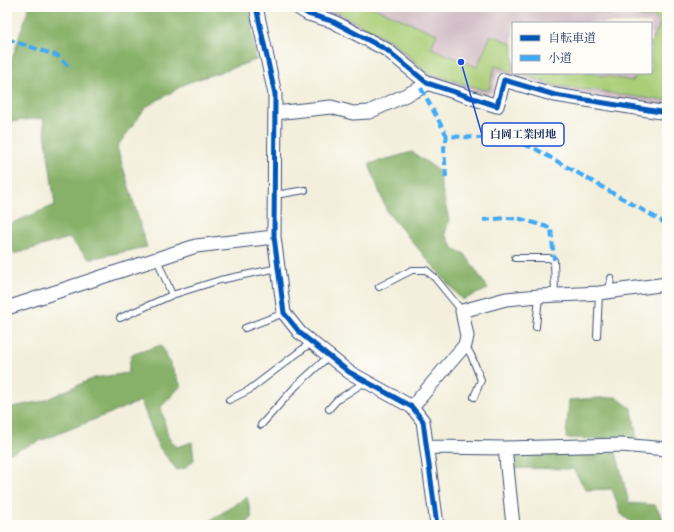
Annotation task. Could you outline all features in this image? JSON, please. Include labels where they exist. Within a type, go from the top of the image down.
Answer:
[{"type":"street","points":[[256,7],[276,94],[274,237],[284,313],[300,333],[349,372],[412,407],[423,421],[435,524]]},
{"type":"street","points":[[297,7],[308,14],[332,21],[387,50],[426,83],[497,106],[504,80],[555,95],[667,113]]},
{"type":"street","points":[[275,113],[331,106],[353,113],[369,112],[421,88],[426,83]]},
{"type":"street","points":[[7,308],[196,246],[274,237]]},
{"type":"street","points":[[412,407],[465,345],[467,336],[462,311],[506,299],[604,292],[667,284]]},
{"type":"street","points":[[427,447],[505,448],[621,445],[667,449]]},
{"type":"street","points":[[505,448],[513,525]]},
{"type":"lane","points":[[274,195],[305,190]]},
{"type":"lane","points":[[515,258],[549,258],[554,260],[555,296]]},
{"type":"lane","points":[[157,259],[172,295]]},
{"type":"lane","points":[[120,318],[172,295],[220,280],[278,268]]},
{"type":"lane","points":[[379,287],[412,270],[426,270],[435,278],[462,311]]},
{"type":"lane","points":[[597,336],[604,292],[611,278]]},
{"type":"lane","points":[[536,327],[539,296]]},
{"type":"lane","points":[[245,328],[284,313]]},
{"type":"lane","points":[[229,400],[249,390],[312,342]]},
{"type":"lane","points":[[465,345],[471,355],[481,380],[474,397]]},
{"type":"lane","points":[[261,424],[296,386],[330,356]]},
{"type":"lane","points":[[329,410],[338,400],[365,382]]},
{"type":"shaded area","points":[[306,7],[667,7],[667,107],[606,98],[602,96],[583,95],[553,89],[498,72],[493,91],[485,96],[424,77]]},
{"type":"green space","points":[[29,7],[249,7],[256,60],[187,83],[146,107],[117,147],[147,247],[89,259],[69,238],[14,254],[8,225],[55,205],[43,118],[7,122],[7,69],[9,68]]},
{"type":"green space","points":[[324,7],[372,7],[437,34],[431,48],[477,67],[491,35],[512,44],[512,72],[495,66],[489,89],[484,90],[428,73],[394,43],[334,10]]},
{"type":"green space","points":[[581,7],[600,7],[612,9],[613,15],[589,10]]},
{"type":"green space","points":[[636,12],[667,13],[667,101],[609,93],[598,90],[578,89],[553,85],[520,74],[594,74],[633,81],[636,74],[652,74],[652,41],[660,24],[655,17],[640,17]]},
{"type":"green space","points":[[412,152],[438,170],[449,220],[445,234],[454,249],[465,254],[488,289],[462,300],[387,212],[369,164]]},
{"type":"green space","points":[[161,345],[181,386],[161,407],[168,437],[177,447],[192,442],[194,460],[185,468],[177,470],[158,446],[141,401],[7,454],[7,408],[43,401],[94,378],[128,373],[131,355]]},
{"type":"green space","points":[[616,397],[632,409],[637,440],[566,438],[569,400]]},
{"type":"green space","points":[[616,452],[629,503],[655,505],[667,525],[635,525],[621,514],[612,489],[586,490],[573,469],[514,468],[513,453]]},
{"type":"green space","points":[[247,497],[252,518],[244,525],[203,525]]},
{"type":"marked path","points":[[7,39],[58,56],[71,69]]},
{"type":"marked path","points":[[421,88],[447,136],[510,140],[534,148],[667,224]]},
{"type":"marked path","points":[[446,177],[444,148],[447,136]]},
{"type":"marked path","points":[[483,220],[507,218],[521,219],[551,228],[554,260]]},
{"type":"cycle path","points":[[256,7],[275,94],[274,237],[284,313],[300,333],[349,372],[412,407],[423,421],[437,525]]},
{"type":"cycle path","points":[[297,7],[308,14],[332,21],[387,50],[427,83],[497,106],[504,80],[555,95],[667,113]]},
{"type":"place","name":"白岡工業団地","points":[[461,62]]}]
